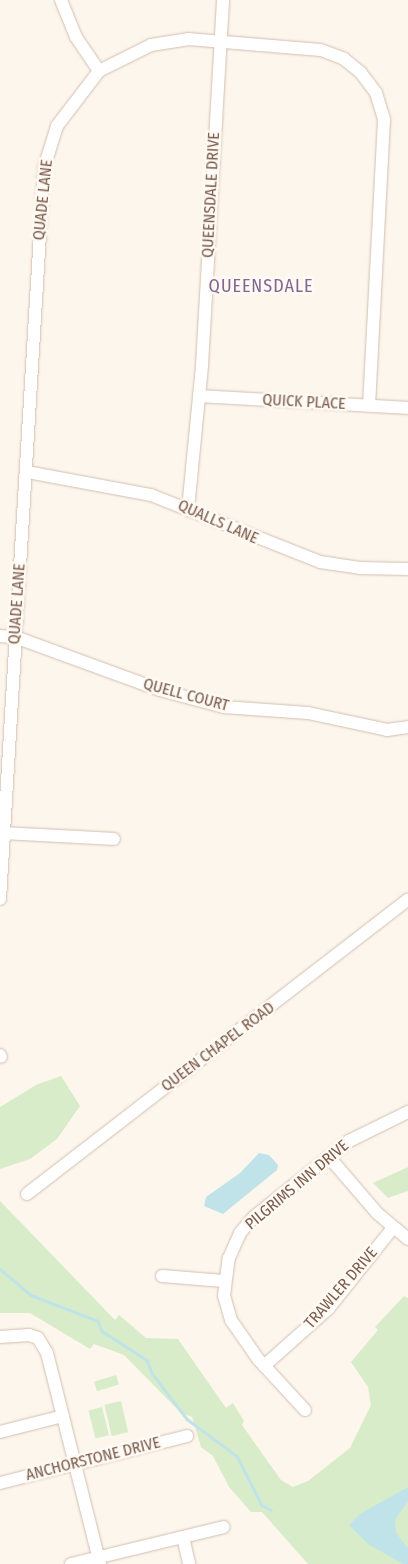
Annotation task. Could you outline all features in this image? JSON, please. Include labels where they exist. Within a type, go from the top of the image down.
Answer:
[{"type":"street","points":[[60,0],[76,37],[99,71]]},
{"type":"street","name":"QUEENSDALE DRIVE","points":[[188,509],[200,396],[223,0]]},
{"type":"street","name":"QUADE LANE","points":[[0,900],[44,168],[57,126],[99,71],[150,45],[188,39],[222,41],[333,54],[361,72],[380,105],[384,120],[382,187],[369,406]]},
{"type":"street","name":"QUICK PLACE","points":[[200,396],[408,408]]},
{"type":"street","name":"QUALLS LANE","points":[[27,472],[120,487],[188,509],[262,542],[320,562],[360,568],[408,569]]},
{"type":"street","name":"QUELL COURT","points":[[0,636],[15,637],[160,690],[216,705],[308,713],[379,729],[408,727]]},
{"type":"street","points":[[4,833],[114,839]]},
{"type":"street","name":"QUEEN CHAPEL ROAD","points":[[27,1194],[408,900]]},
{"type":"street","name":"PILGRIMS INN DRIVE","points":[[305,1410],[264,1366],[231,1320],[224,1281],[231,1252],[248,1223],[329,1157],[356,1137],[408,1112]]},
{"type":"street","points":[[329,1157],[393,1228],[408,1239]]},
{"type":"street","name":"TRAWLER DRIVE","points":[[264,1366],[338,1297],[393,1228]]},
{"type":"street","points":[[162,1276],[224,1281]]},
{"type":"street","points":[[0,1338],[16,1334],[38,1338],[47,1353],[99,1561]]},
{"type":"street","points":[[0,1432],[63,1416]]},
{"type":"street","name":"ANCHORSTONE DRIVE","points":[[0,1483],[187,1436]]},
{"type":"street","points":[[71,1564],[99,1561],[224,1527]]},
{"type":"street","points":[[183,1537],[189,1564]]},
{"type":"green space","points":[[61,1076],[80,1106],[57,1139],[30,1159],[0,1169],[0,1107],[36,1085]]},
{"type":"green space","points":[[408,1167],[408,1191],[388,1198],[373,1183]]},
{"type":"green space","points":[[0,1201],[115,1320],[119,1315],[146,1338],[178,1339],[226,1408],[233,1403],[244,1421],[242,1425],[281,1480],[293,1487],[308,1481],[350,1448],[371,1405],[368,1387],[351,1362],[378,1330],[375,1327],[404,1296],[408,1298],[408,1564],[308,1564],[262,1512],[251,1512],[229,1487],[213,1456],[201,1447],[192,1417],[181,1413],[124,1355],[94,1344],[90,1349],[30,1313],[0,1313]]},
{"type":"green space","points":[[116,1375],[119,1385],[97,1391],[94,1382]]},
{"type":"green space","points":[[121,1401],[128,1432],[112,1436],[104,1405]]},
{"type":"green space","points":[[102,1407],[109,1435],[95,1439],[88,1410]]},
{"type":"water","points":[[259,1153],[269,1155],[278,1165],[277,1170],[223,1214],[204,1206],[206,1197],[240,1173]]},
{"type":"water","points":[[408,1487],[408,1501],[395,1520],[396,1533],[408,1548],[408,1564],[403,1564],[368,1544],[349,1525],[360,1514]]},
{"type":"waterway","points":[[0,1269],[31,1295],[98,1321],[102,1331],[147,1360],[152,1373],[187,1419],[237,1456],[262,1505],[271,1510]]},
{"type":"district","name":"QUEENSDALE","points":[[261,286]]}]
